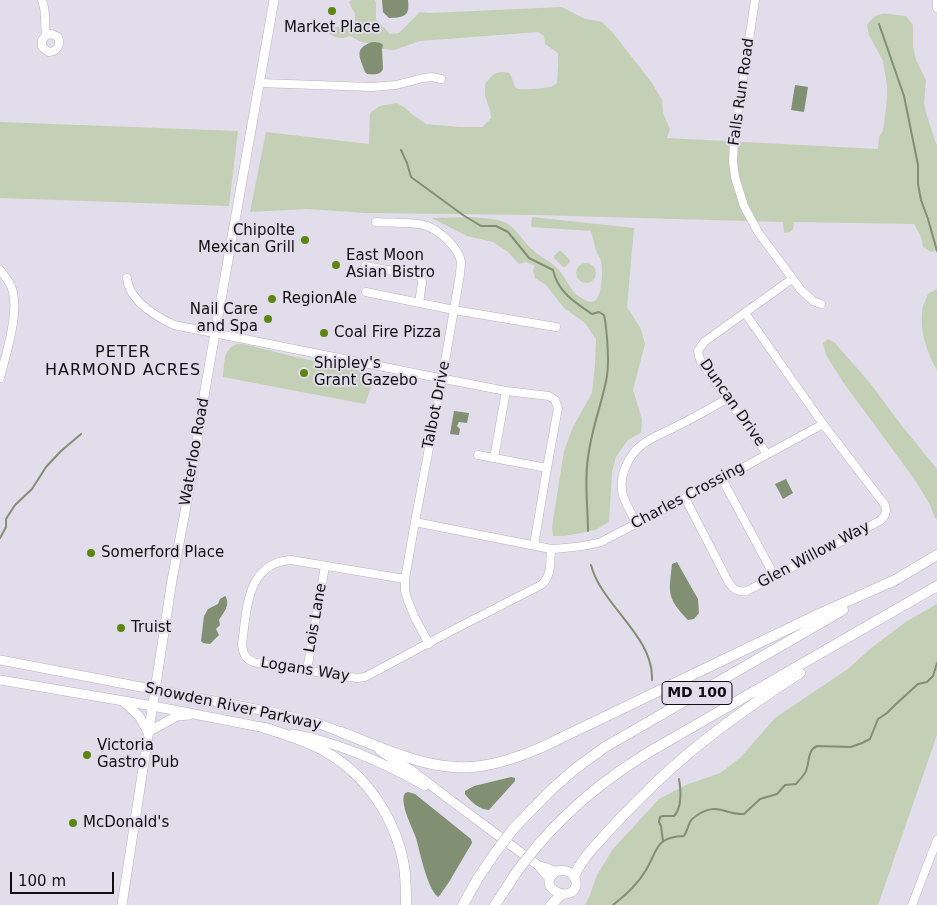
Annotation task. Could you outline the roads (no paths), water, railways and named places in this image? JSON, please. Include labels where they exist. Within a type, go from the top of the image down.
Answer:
[{"type":"highway","name":"MD 100","points":[[462,905],[495,853],[514,828],[552,789],[575,769],[605,747],[635,729],[937,555]]},
{"type":"highway","points":[[341,732],[388,751],[436,765],[479,766],[498,762],[540,748],[810,618],[895,580]]},
{"type":"highway","name":"MD 100","points":[[495,905],[518,870],[537,846],[571,809],[619,771],[648,752],[937,586]]},
{"type":"highway","points":[[574,877],[581,863],[609,830],[678,762],[735,717],[873,623]]},
{"type":"highway","points":[[265,728],[308,742],[327,752],[361,779],[374,795],[385,812],[400,847],[404,867],[406,905]]},
{"type":"highway","points":[[551,905],[560,896]]},
{"type":"main road","name":"Waterloo Road","points":[[122,905],[172,580],[192,475],[274,0]]},
{"type":"main road","name":"Snowden River Parkway","points":[[0,660],[294,717],[341,732],[384,753],[414,772],[539,866],[550,879],[549,884],[552,892],[560,896]]},
{"type":"main road","name":"Snowden River Parkway","points":[[0,680],[121,700],[310,737],[378,761],[449,799]]},
{"type":"main road","points":[[121,700],[139,716],[148,732],[178,716],[196,714]]},
{"type":"main road","name":"Snowden River Parkway","points":[[539,866],[557,872],[568,871],[574,877]]},
{"type":"main road","points":[[550,879],[557,872]]},
{"type":"main road","points":[[560,896],[568,896],[575,890],[576,881],[574,877]]},
{"type":"street","points":[[42,0],[45,11],[46,35]]},
{"type":"street","name":"Falls Run Road","points":[[755,0],[734,140],[733,162],[735,177],[744,206],[758,232],[806,296],[822,304]]},
{"type":"street","points":[[260,83],[372,87],[396,85],[423,78],[432,77],[440,79]]},
{"type":"street","name":"Talbot Drive","points":[[376,222],[426,226],[452,244],[461,261],[442,379],[405,579],[408,600],[429,644]]},
{"type":"street","points":[[365,266],[421,276],[422,283],[419,303]]},
{"type":"street","points":[[0,270],[11,286],[15,305],[15,314],[0,378]]},
{"type":"street","points":[[127,278],[129,289],[140,303],[156,317],[174,325],[442,379],[506,391],[548,396],[555,400],[558,408],[534,546]]},
{"type":"street","name":"Duncan Drive","points":[[767,454],[701,362],[698,350],[704,342],[792,279]]},
{"type":"street","points":[[366,292],[454,310],[556,327]]},
{"type":"street","points":[[745,313],[823,424]]},
{"type":"street","points":[[494,458],[506,391]]},
{"type":"street","points":[[636,523],[627,506],[622,488],[623,474],[629,459],[646,442],[727,398]]},
{"type":"street","name":"Charles Crossing","points":[[415,522],[551,549],[586,546],[601,542],[823,424]]},
{"type":"street","name":"Glen Willow Way","points":[[685,498],[732,588],[743,592],[854,535],[881,520],[885,515],[885,505],[823,424]]},
{"type":"street","points":[[478,455],[547,468]]},
{"type":"street","points":[[722,479],[775,577]]},
{"type":"street","name":"Logans Way","points":[[405,579],[290,560],[281,561],[262,572],[254,582],[250,594],[242,644],[243,652],[250,661],[257,663],[357,678],[365,677],[546,581],[550,573],[551,549]]},
{"type":"street","name":"Lois Lane","points":[[307,670],[325,566]]},
{"type":"street","points":[[912,905],[937,840]]},
{"type":"waterway","points":[[879,24],[904,96],[918,165],[918,184],[921,200],[937,251]]},
{"type":"waterway","points":[[401,150],[411,177],[481,226],[496,226],[508,232],[529,258],[553,270],[555,278],[573,301],[592,314],[599,312],[604,315],[608,366],[605,386],[589,448],[586,485],[588,531]]},
{"type":"waterway","points":[[0,538],[6,527],[6,519],[15,505],[32,489],[46,467],[81,434]]},
{"type":"waterway","points":[[591,565],[605,594],[645,649],[650,664],[652,680]]},
{"type":"waterway","points":[[613,905],[639,880],[662,842],[684,836],[694,817],[711,809],[744,814],[760,799],[777,794],[785,785],[796,784],[805,773],[810,753],[817,746],[851,747],[870,739],[878,719],[918,684],[927,682],[933,676],[937,663]]},
{"type":"waterway","points":[[663,841],[659,822],[660,817],[674,816],[677,813],[680,799],[679,779]]},
{"type":"place","name":"Market Place","points":[[332,11]]},
{"type":"place","name":"Chipolte Mexican Grill","points":[[305,240]]},
{"type":"place","name":"East Moon Asian Bistro","points":[[336,265]]},
{"type":"place","name":"RegionAle","points":[[272,299]]},
{"type":"place","name":"Nail Care and Spa","points":[[268,319]]},
{"type":"place","name":"Coal Fire Pizza","points":[[324,333]]},
{"type":"place","name":"Shipley's Grant Gazebo","points":[[304,373]]},
{"type":"place","name":"Somerford Place","points":[[91,553]]},
{"type":"place","name":"Truist","points":[[121,628]]},
{"type":"place","name":"Victoria Gastro Pub","points":[[87,755]]},
{"type":"place","name":"McDonald's","points":[[73,823]]},
{"type":"district","name":"PETER HARMOND ACRES","points":[[123,362]]}]
